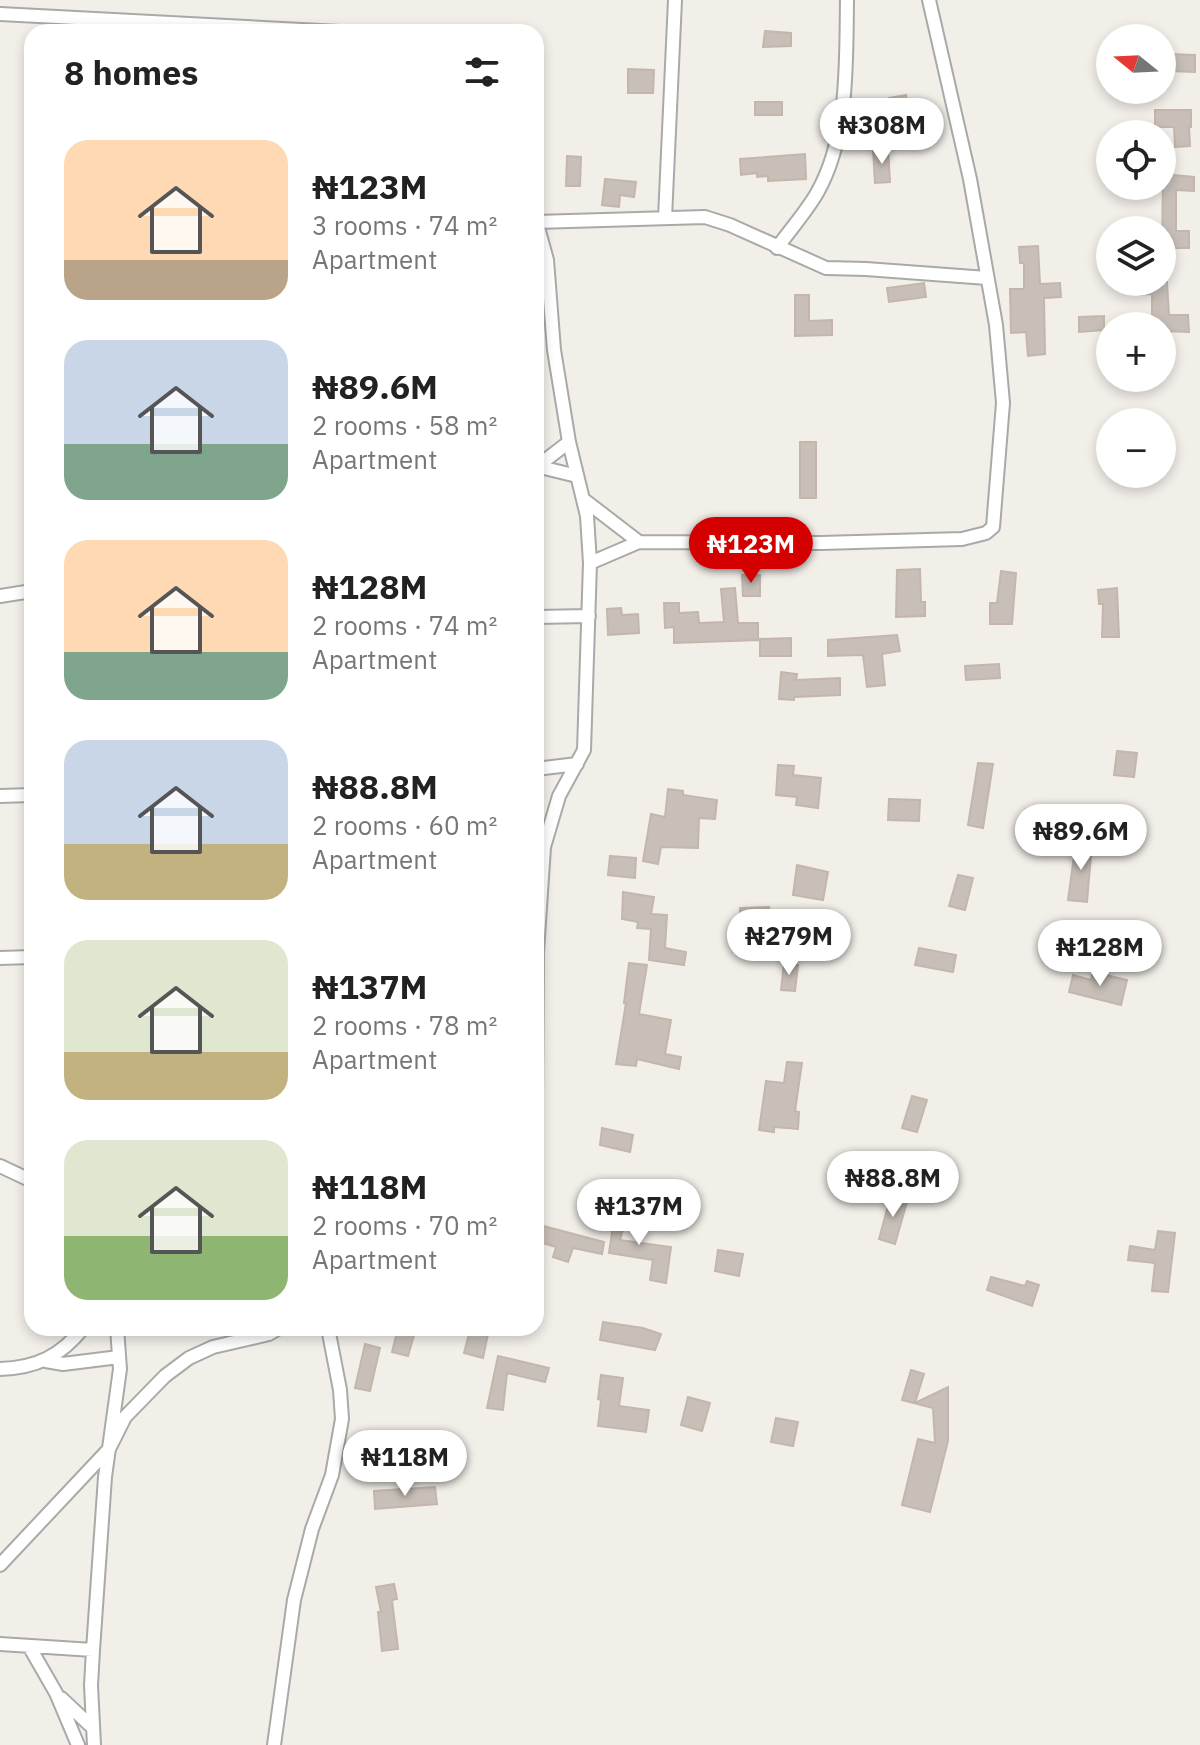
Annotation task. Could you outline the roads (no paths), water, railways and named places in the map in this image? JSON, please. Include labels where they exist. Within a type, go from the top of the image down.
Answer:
[{"type":"street","points":[[665,218],[675,0]]},
{"type":"street","points":[[777,248],[817,193],[833,157],[842,102],[847,0]]},
{"type":"street","points":[[590,563],[639,542],[836,543],[962,539],[986,533],[993,527],[1003,403],[996,325],[970,179],[929,0]]},
{"type":"street","points":[[0,14],[84,24]]},
{"type":"street","points":[[544,221],[705,217],[826,268],[987,278]]},
{"type":"street","points":[[544,249],[554,350],[569,442],[587,516],[590,563],[584,750],[559,796],[544,834]]},
{"type":"street","points":[[544,461],[569,442]]},
{"type":"street","points":[[544,468],[577,476]]},
{"type":"street","points":[[583,499],[639,542]]},
{"type":"street","points":[[0,596],[24,592]]},
{"type":"street","points":[[544,617],[589,616]]},
{"type":"street","points":[[544,768],[577,764]]},
{"type":"street","points":[[0,796],[24,795]]},
{"type":"street","points":[[0,958],[24,957]]},
{"type":"street","points":[[0,1166],[24,1177]]},
{"type":"street","points":[[0,1369],[46,1361],[68,1346],[76,1336]]},
{"type":"street","points":[[94,1745],[93,1650],[101,1530],[120,1369],[118,1336]]},
{"type":"street","points":[[0,1565],[109,1449],[125,1417],[146,1393],[189,1358],[213,1347],[260,1336]]},
{"type":"street","points":[[274,1745],[294,1600],[312,1529],[332,1475],[342,1419],[330,1336]]},
{"type":"street","points":[[46,1361],[63,1364],[119,1357]]},
{"type":"street","points":[[0,1644],[93,1650]]},
{"type":"street","points":[[29,1646],[56,1693],[78,1745]]},
{"type":"street","points":[[56,1693],[92,1727]]}]
